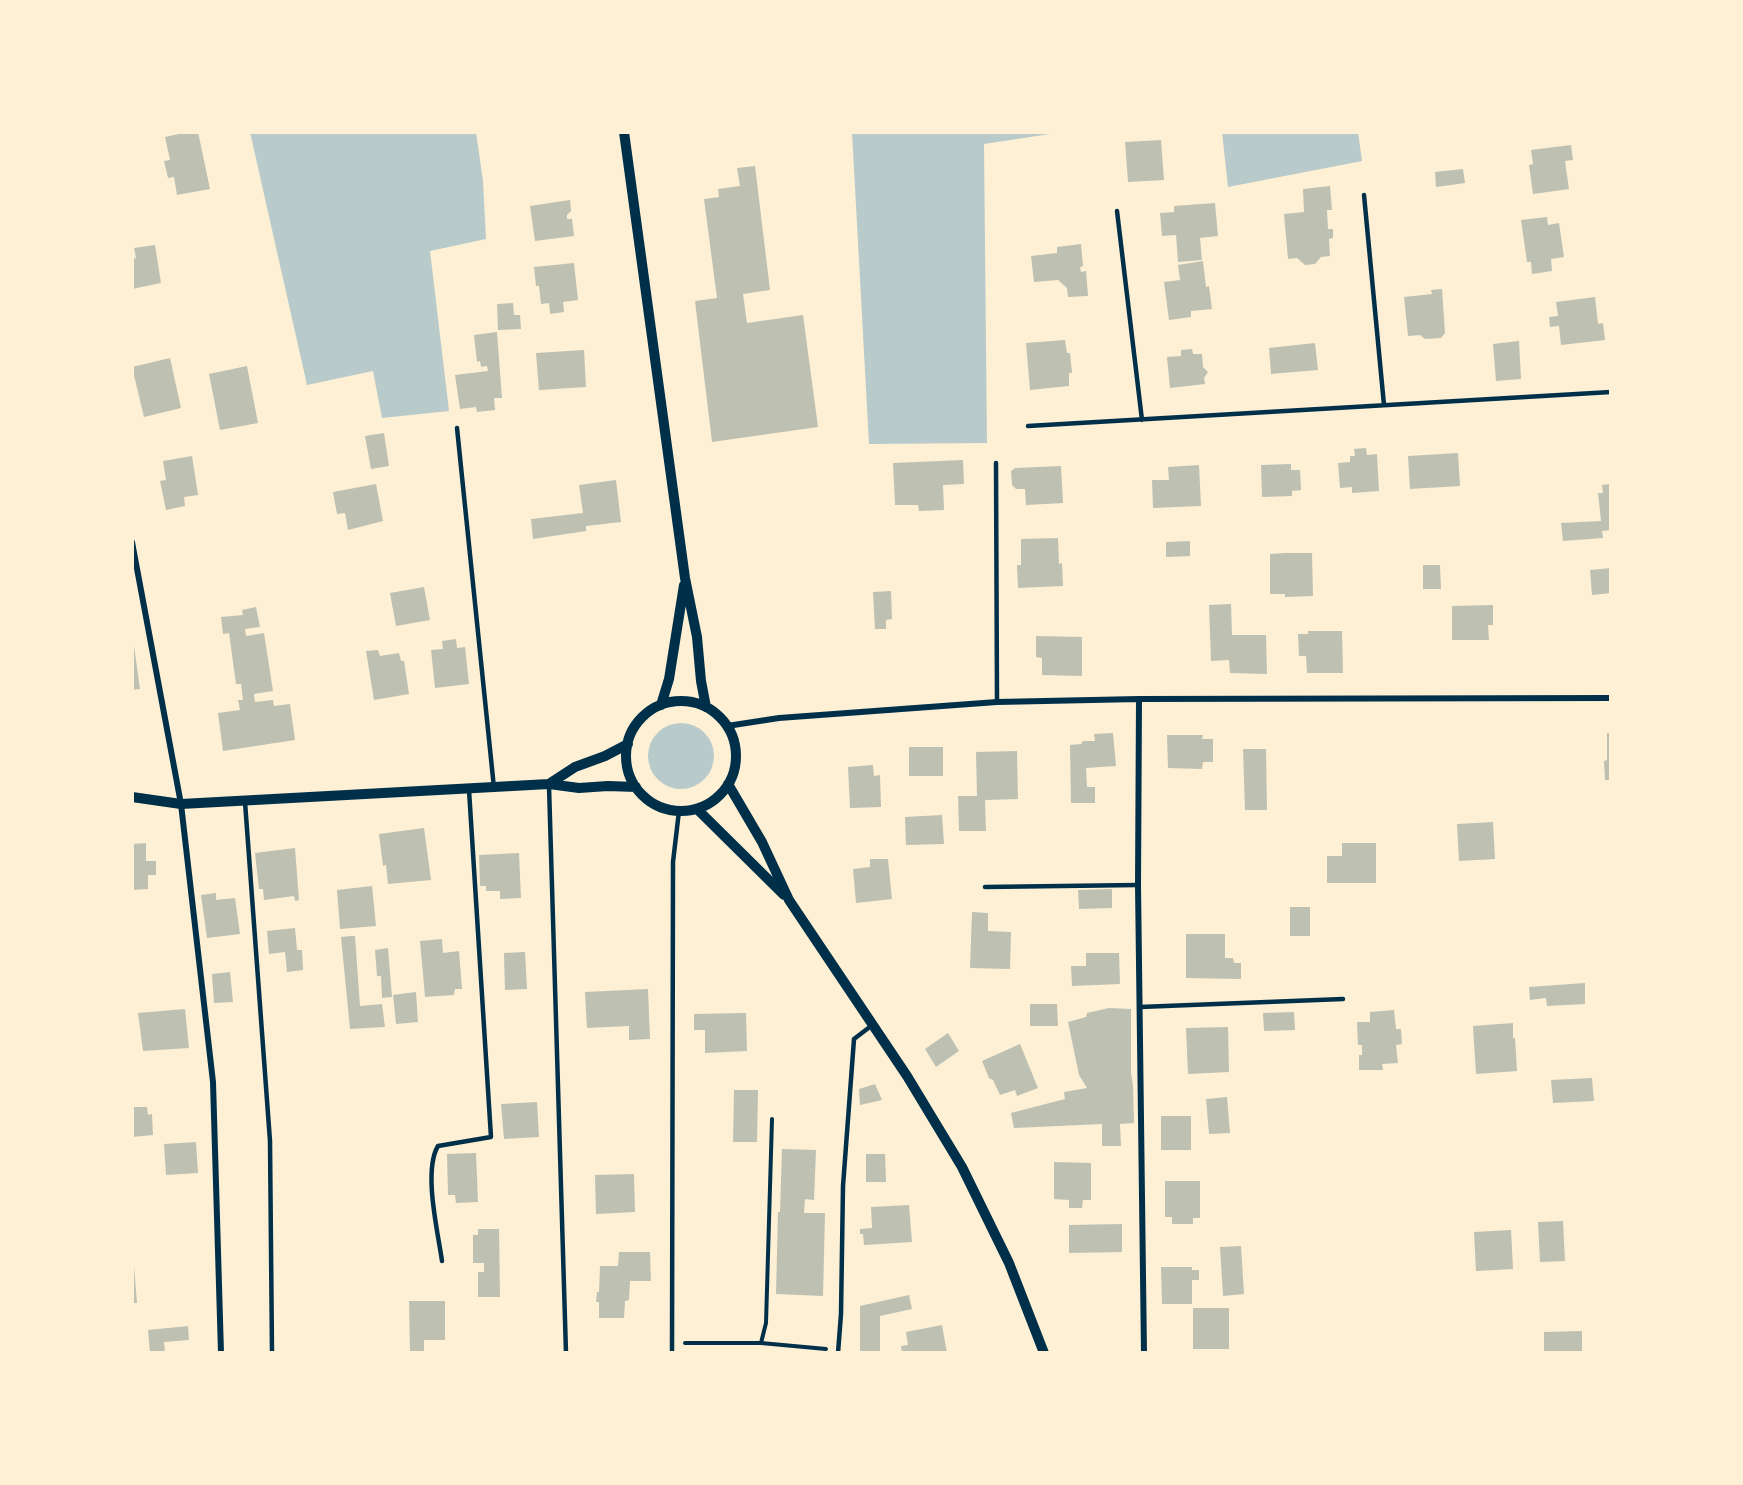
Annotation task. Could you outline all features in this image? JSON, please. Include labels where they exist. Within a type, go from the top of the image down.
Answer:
[{"type":"street","points":[[624,132],[685,578],[698,637],[701,681],[706,707]]},
{"type":"street","points":[[132,542],[181,804],[213,1082],[221,1353]]},
{"type":"street","points":[[661,705],[672,665],[685,578]]},
{"type":"street","points":[[727,726],[779,718],[997,702],[1139,699],[1611,698]]},
{"type":"street","points":[[1139,699],[1138,885],[1144,1353]]},
{"type":"street","points":[[678,701],[706,707],[718,715],[727,726],[733,740],[736,755],[734,770],[728,784],[715,800],[697,809],[679,811],[655,804],[636,787],[627,767],[627,744],[639,721],[661,705],[678,701]]},
{"type":"street","points":[[549,784],[575,767],[605,756],[627,744]]},
{"type":"street","points":[[132,797],[181,804],[549,784],[579,788],[636,787]]},
{"type":"street","points":[[728,784],[762,842],[789,900],[935,1120],[974,1189],[1018,1282],[1044,1353]]},
{"type":"street","points":[[697,809],[789,900]]},
{"type":"lane","points":[[1364,195],[1384,405]]},
{"type":"lane","points":[[1117,211],[1143,420]]},
{"type":"lane","points":[[1028,426],[1611,392]]},
{"type":"lane","points":[[457,428],[494,788]]},
{"type":"lane","points":[[996,463],[997,702]]},
{"type":"lane","points":[[549,784],[566,1353]]},
{"type":"lane","points":[[441,1261],[431,1173],[433,1155],[438,1146],[491,1137],[468,790]]},
{"type":"lane","points":[[245,800],[270,1141],[272,1353]]},
{"type":"lane","points":[[672,1353],[673,862],[679,811]]},
{"type":"lane","points":[[986,887],[1138,885]]},
{"type":"lane","points":[[1140,1007],[1343,999]]},
{"type":"lane","points":[[838,1351],[841,1314],[843,1186],[854,1039],[873,1024]]},
{"type":"path","points":[[761,1342],[766,1323],[772,1119]]},
{"type":"path","points":[[672,1344],[761,1342],[838,1351]]},
{"type":"shaded area","points":[[250,132],[476,132],[483,181],[486,239],[430,251],[449,411],[382,418],[373,371],[307,385]]},
{"type":"shaded area","points":[[852,132],[1063,132],[984,144],[987,443],[869,444]]},
{"type":"shaded area","points":[[1222,132],[1358,132],[1362,161],[1228,187]]},
{"type":"shaded area","points":[[674,723],[688,723],[700,728],[709,737],[714,756],[712,769],[705,780],[688,789],[674,789],[662,784],[653,775],[648,763],[648,749],[653,737],[662,728]]},
{"type":"building","points":[[198,132],[210,189],[177,195],[174,177],[168,178],[164,161],[170,160],[165,137]]},
{"type":"building","points":[[1161,140],[1164,180],[1128,182],[1125,142]]},
{"type":"building","points":[[1571,145],[1573,160],[1565,161],[1569,189],[1533,194],[1529,165],[1533,164],[1531,150]]},
{"type":"building","points":[[755,166],[770,290],[743,294],[747,323],[803,315],[818,427],[712,442],[695,301],[717,298],[704,199],[719,197],[718,189],[740,186],[737,168]]},
{"type":"building","points":[[1463,169],[1465,183],[1436,187],[1435,172]]},
{"type":"building","points":[[1330,186],[1332,210],[1327,210],[1328,229],[1333,229],[1333,238],[1329,239],[1330,256],[1321,257],[1315,264],[1305,265],[1297,258],[1288,259],[1284,214],[1304,212],[1303,189]]},
{"type":"building","points":[[570,200],[571,211],[567,219],[572,219],[574,236],[535,241],[530,206]]},
{"type":"building","points":[[1215,203],[1218,236],[1200,238],[1202,260],[1178,262],[1176,235],[1162,236],[1160,213],[1174,212],[1174,206]]},
{"type":"building","points":[[1547,217],[1548,225],[1559,223],[1564,257],[1551,259],[1552,271],[1532,274],[1531,262],[1527,262],[1521,220]]},
{"type":"building","points":[[1081,244],[1083,266],[1080,267],[1081,272],[1086,271],[1088,296],[1068,297],[1067,288],[1058,280],[1034,282],[1031,256],[1057,253],[1057,247]]},
{"type":"building","points":[[155,245],[161,283],[132,289],[132,259],[136,258],[134,248]]},
{"type":"building","points":[[1203,261],[1206,287],[1209,286],[1212,309],[1191,311],[1191,317],[1169,320],[1164,282],[1180,280],[1178,265]]},
{"type":"building","points":[[574,263],[578,300],[563,302],[564,312],[550,314],[549,303],[541,304],[534,267]]},
{"type":"building","points":[[1442,289],[1445,333],[1441,338],[1425,339],[1420,335],[1408,336],[1404,297],[1432,294],[1431,290]]},
{"type":"building","points":[[1595,297],[1598,324],[1603,323],[1605,340],[1561,345],[1559,326],[1550,327],[1549,317],[1558,316],[1556,302]]},
{"type":"building","points":[[513,303],[514,315],[520,315],[521,329],[498,330],[497,304]]},
{"type":"building","points":[[497,332],[502,398],[494,398],[495,410],[477,412],[476,407],[460,409],[455,375],[488,371],[487,366],[481,367],[480,361],[477,362],[474,335]]},
{"type":"building","points":[[1065,340],[1067,353],[1070,353],[1072,373],[1069,373],[1069,386],[1030,390],[1026,343]]},
{"type":"building","points":[[1519,341],[1521,379],[1496,381],[1493,344]]},
{"type":"building","points":[[1315,343],[1318,370],[1271,374],[1269,348]]},
{"type":"building","points":[[1192,349],[1193,354],[1202,354],[1203,367],[1208,372],[1204,378],[1205,384],[1170,388],[1167,357],[1181,356],[1181,350]]},
{"type":"building","points":[[584,350],[586,387],[539,390],[536,353]]},
{"type":"building","points":[[170,358],[181,408],[144,417],[132,367]]},
{"type":"building","points":[[247,366],[258,423],[220,430],[209,374]]},
{"type":"building","points":[[384,433],[389,466],[371,469],[365,436]]},
{"type":"building","points":[[1366,448],[1367,455],[1377,454],[1379,491],[1352,493],[1352,487],[1340,488],[1338,463],[1350,462],[1350,456],[1355,456],[1354,449]]},
{"type":"building","points":[[1458,453],[1460,486],[1410,489],[1408,456]]},
{"type":"building","points":[[192,456],[198,495],[184,497],[185,506],[166,510],[160,481],[166,480],[163,461]]},
{"type":"building","points":[[963,460],[964,484],[943,485],[944,510],[919,511],[918,505],[895,505],[893,463]]},
{"type":"building","points":[[1291,464],[1291,470],[1300,470],[1301,490],[1292,491],[1292,496],[1262,497],[1261,465]]},
{"type":"building","points":[[1199,465],[1201,506],[1153,508],[1152,480],[1169,480],[1168,467]]},
{"type":"building","points":[[1061,466],[1063,503],[1026,505],[1025,489],[1016,489],[1012,485],[1011,471],[1015,468]]},
{"type":"building","points":[[616,480],[621,522],[586,526],[586,531],[533,539],[531,519],[583,513],[579,485]]},
{"type":"building","points":[[376,484],[383,521],[348,530],[345,513],[337,514],[333,492]]},
{"type":"building","points":[[1609,484],[1611,530],[1602,531],[1603,538],[1563,541],[1561,523],[1601,521],[1598,493],[1603,493],[1602,485]]},
{"type":"building","points":[[1058,538],[1063,586],[1018,588],[1017,565],[1021,565],[1021,539]]},
{"type":"building","points":[[1190,541],[1190,556],[1166,557],[1166,542]]},
{"type":"building","points":[[1312,553],[1313,596],[1285,597],[1285,594],[1270,594],[1270,554]]},
{"type":"building","points":[[1423,565],[1440,565],[1441,589],[1423,589]]},
{"type":"building","points":[[1611,568],[1611,593],[1592,595],[1590,570]]},
{"type":"building","points":[[424,587],[430,620],[396,626],[390,593]]},
{"type":"building","points":[[891,591],[892,619],[886,620],[886,629],[875,629],[873,592]]},
{"type":"building","points":[[1231,604],[1232,635],[1266,635],[1267,674],[1230,673],[1229,660],[1211,661],[1209,605]]},
{"type":"building","points":[[1493,605],[1493,625],[1488,625],[1489,640],[1452,640],[1452,606]]},
{"type":"building","points":[[256,607],[260,627],[245,629],[246,636],[264,633],[273,691],[254,694],[255,702],[273,700],[274,706],[290,704],[295,740],[223,751],[218,713],[240,710],[238,700],[243,700],[241,684],[236,684],[229,633],[223,634],[221,617],[243,615],[242,610]]},
{"type":"building","points":[[1308,631],[1342,631],[1343,673],[1307,673],[1306,656],[1299,656],[1298,634],[1308,634]]},
{"type":"building","points":[[1036,636],[1082,637],[1082,676],[1042,675],[1042,658],[1036,657]]},
{"type":"building","points":[[456,639],[457,648],[465,647],[469,684],[435,688],[431,650],[443,649],[442,641]]},
{"type":"building","points":[[134,646],[140,689],[132,690],[132,647]]},
{"type":"building","points":[[378,650],[380,656],[399,653],[401,661],[404,661],[409,694],[374,700],[366,651]]},
{"type":"building","points":[[1113,733],[1116,766],[1086,768],[1087,787],[1095,787],[1095,803],[1071,803],[1070,745],[1081,744],[1083,741],[1095,741],[1094,734]]},
{"type":"building","points":[[1607,733],[1611,733],[1611,780],[1605,780],[1604,761],[1607,760]]},
{"type":"building","points":[[1167,735],[1203,735],[1202,739],[1213,739],[1213,762],[1203,762],[1202,769],[1168,768]]},
{"type":"building","points":[[909,747],[943,747],[943,776],[909,776]]},
{"type":"building","points":[[1243,749],[1266,749],[1267,810],[1245,810]]},
{"type":"building","points":[[1017,751],[1018,799],[985,800],[986,831],[959,831],[958,796],[977,796],[976,752]]},
{"type":"building","points":[[873,765],[874,776],[880,775],[881,807],[850,808],[848,767]]},
{"type":"building","points":[[942,815],[944,844],[906,845],[905,817]]},
{"type":"building","points":[[1493,822],[1495,859],[1459,861],[1457,824]]},
{"type":"building","points":[[424,828],[431,880],[388,884],[379,834]]},
{"type":"building","points":[[146,843],[146,861],[156,861],[156,875],[148,875],[148,889],[132,890],[132,844]]},
{"type":"building","points":[[1342,843],[1376,843],[1376,883],[1327,883],[1327,856],[1342,856]]},
{"type":"building","points":[[295,848],[299,900],[295,901],[294,896],[264,900],[263,889],[259,889],[255,853]]},
{"type":"building","points":[[519,853],[521,898],[500,899],[500,891],[486,891],[486,886],[480,886],[479,855]]},
{"type":"building","points":[[870,859],[888,859],[892,899],[856,903],[853,869],[870,867]]},
{"type":"building","points":[[372,886],[376,926],[340,929],[337,890]]},
{"type":"building","points":[[1112,889],[1112,908],[1079,909],[1078,890]]},
{"type":"building","points":[[216,893],[216,900],[235,898],[240,934],[207,938],[201,895]]},
{"type":"building","points":[[1290,907],[1310,907],[1310,936],[1290,936]]},
{"type":"building","points":[[972,912],[988,913],[988,931],[1011,932],[1010,969],[970,968]]},
{"type":"building","points":[[295,928],[297,950],[302,950],[303,970],[287,972],[285,952],[269,954],[267,931]]},
{"type":"building","points":[[1186,934],[1225,934],[1225,958],[1233,958],[1234,963],[1241,963],[1241,979],[1186,978]]},
{"type":"building","points":[[355,936],[360,1006],[382,1004],[385,1027],[350,1029],[341,937]]},
{"type":"building","points":[[442,939],[443,953],[459,951],[462,989],[455,989],[454,995],[425,997],[420,941]]},
{"type":"building","points":[[388,948],[392,997],[382,998],[381,976],[377,976],[375,950]]},
{"type":"building","points":[[525,952],[527,989],[505,990],[504,953]]},
{"type":"building","points":[[1086,953],[1119,953],[1120,984],[1072,986],[1071,966],[1086,966]]},
{"type":"building","points":[[230,972],[233,1002],[214,1003],[212,974]]},
{"type":"building","points":[[1585,983],[1585,1004],[1547,1006],[1546,998],[1530,1000],[1529,987]]},
{"type":"building","points":[[648,989],[650,1039],[629,1040],[629,1026],[587,1028],[585,992]]},
{"type":"building","points":[[416,992],[418,1022],[396,1024],[393,995]]},
{"type":"building","points":[[1030,1004],[1057,1004],[1058,1026],[1030,1026]]},
{"type":"building","points":[[1109,1008],[1131,1009],[1134,1123],[1120,1124],[1121,1146],[1102,1146],[1102,1124],[1014,1128],[1011,1113],[1065,1099],[1064,1092],[1087,1088],[1079,1075],[1068,1022],[1086,1017],[1087,1013]]},
{"type":"building","points":[[185,1009],[189,1048],[143,1051],[138,1013]]},
{"type":"building","points":[[1394,1010],[1396,1029],[1401,1029],[1402,1044],[1396,1045],[1398,1063],[1382,1064],[1383,1070],[1359,1070],[1362,1045],[1358,1045],[1357,1022],[1370,1022],[1370,1012]]},
{"type":"building","points":[[1294,1012],[1295,1030],[1264,1031],[1263,1013]]},
{"type":"building","points":[[746,1013],[747,1051],[705,1053],[705,1030],[694,1030],[694,1014]]},
{"type":"building","points":[[1513,1023],[1517,1071],[1476,1074],[1473,1026]]},
{"type":"building","points":[[1228,1027],[1229,1072],[1188,1074],[1186,1028]]},
{"type":"building","points":[[948,1033],[959,1051],[936,1067],[925,1049]]},
{"type":"building","points":[[1020,1044],[1038,1088],[1017,1096],[1015,1090],[1000,1095],[982,1061]]},
{"type":"building","points":[[1592,1078],[1594,1101],[1553,1103],[1551,1080]]},
{"type":"building","points":[[875,1084],[882,1100],[860,1105],[859,1089]]},
{"type":"building","points":[[734,1090],[758,1090],[757,1142],[733,1142]]},
{"type":"building","points":[[1227,1097],[1230,1133],[1209,1134],[1206,1099]]},
{"type":"building","points":[[537,1102],[539,1137],[504,1139],[501,1104]]},
{"type":"building","points":[[132,1107],[147,1107],[148,1115],[152,1114],[153,1135],[132,1137]]},
{"type":"building","points":[[1161,1116],[1191,1116],[1191,1150],[1161,1150]]},
{"type":"building","points":[[196,1142],[198,1173],[166,1175],[164,1144]]},
{"type":"building","points":[[782,1149],[816,1150],[814,1200],[805,1199],[804,1213],[825,1213],[823,1296],[776,1294]]},
{"type":"building","points":[[476,1153],[478,1202],[456,1203],[455,1195],[448,1195],[447,1154]]},
{"type":"building","points":[[866,1154],[885,1154],[886,1182],[866,1182]]},
{"type":"building","points":[[1054,1162],[1091,1163],[1091,1200],[1083,1200],[1082,1208],[1069,1208],[1069,1200],[1054,1199]]},
{"type":"building","points":[[634,1174],[635,1212],[596,1214],[595,1175]]},
{"type":"building","points":[[1165,1181],[1200,1181],[1200,1218],[1193,1218],[1193,1224],[1172,1224],[1172,1217],[1165,1217]]},
{"type":"building","points":[[909,1205],[912,1242],[864,1245],[860,1229],[872,1228],[871,1207]]},
{"type":"building","points":[[1563,1221],[1565,1261],[1540,1262],[1538,1222]]},
{"type":"building","points":[[1122,1224],[1122,1252],[1069,1253],[1069,1225]]},
{"type":"building","points":[[478,1229],[499,1229],[500,1297],[478,1297],[478,1272],[484,1272],[484,1263],[473,1263],[473,1235],[478,1235]]},
{"type":"building","points":[[1511,1230],[1513,1269],[1476,1271],[1474,1232]]},
{"type":"building","points":[[1241,1246],[1244,1294],[1223,1296],[1220,1247]]},
{"type":"building","points":[[619,1252],[650,1252],[651,1281],[630,1281],[629,1300],[625,1301],[624,1318],[599,1318],[599,1302],[596,1302],[597,1292],[599,1292],[600,1266],[618,1266]]},
{"type":"building","points":[[132,1266],[134,1266],[137,1303],[132,1303]]},
{"type":"building","points":[[1161,1267],[1192,1267],[1192,1270],[1199,1270],[1199,1280],[1192,1280],[1192,1304],[1162,1304]]},
{"type":"building","points":[[909,1295],[912,1309],[880,1316],[880,1353],[860,1353],[860,1306]]},
{"type":"building","points":[[409,1301],[445,1301],[445,1340],[424,1340],[424,1353],[410,1353]]},
{"type":"building","points":[[1193,1308],[1229,1308],[1229,1349],[1193,1349]]},
{"type":"building","points":[[942,1325],[947,1353],[902,1353],[901,1346],[908,1345],[906,1332]]},
{"type":"building","points":[[188,1326],[189,1340],[164,1342],[165,1353],[150,1353],[148,1330]]},
{"type":"building","points":[[1582,1331],[1582,1353],[1544,1353],[1544,1332]]}]
